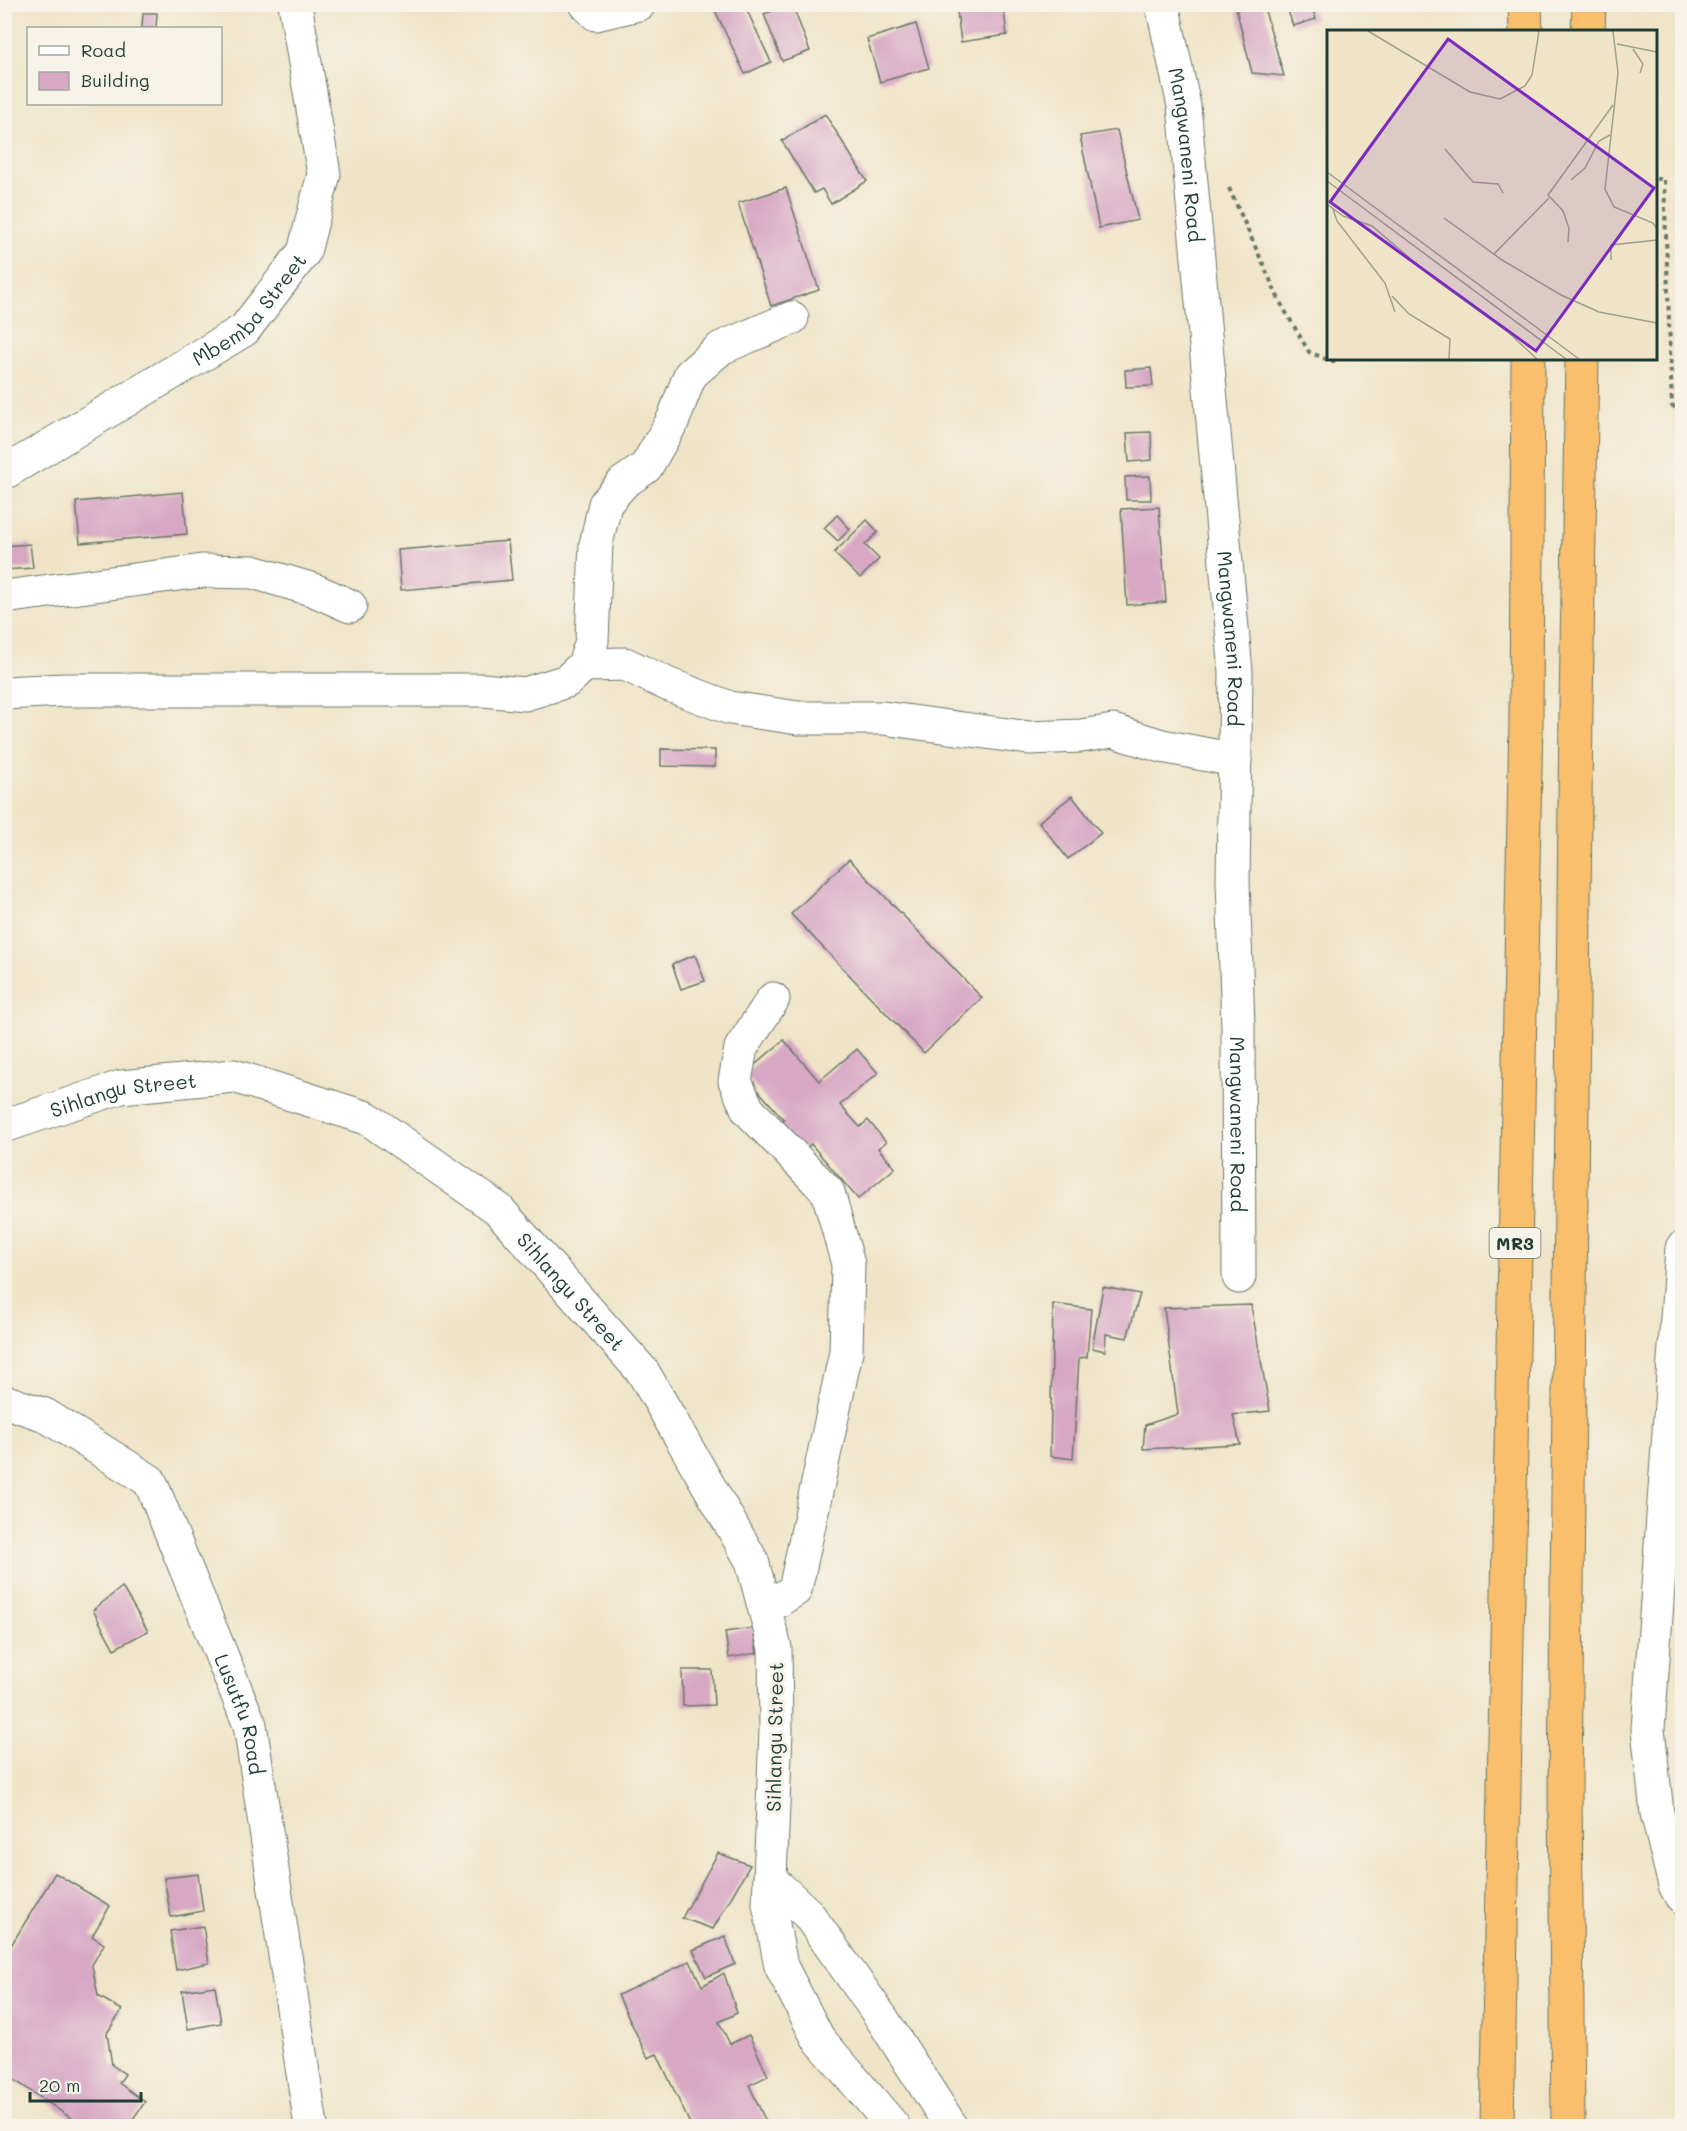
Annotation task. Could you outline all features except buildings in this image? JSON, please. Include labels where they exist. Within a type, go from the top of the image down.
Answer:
[{"type":"highway","points":[[1525,4],[1528,30]]},
{"type":"highway","points":[[1528,30],[1530,4]]},
{"type":"highway","points":[[1588,30],[1589,4]]},
{"type":"highway","name":"MR3","points":[[1497,2121],[1526,720],[1528,360]]},
{"type":"highway","points":[[1568,2127],[1565,1765],[1582,360]]},
{"type":"highway","points":[[1569,2072],[1574,2127]]},
{"type":"street","name":"Mbemba Street","points":[[4,473],[244,330],[304,252],[324,174],[295,4]]},
{"type":"street","points":[[586,4],[596,14],[639,4]]},
{"type":"street","name":"Mangwaneni Road","points":[[1162,4],[1184,106],[1236,672],[1233,881],[1238,1027],[1239,1277]]},
{"type":"street","points":[[4,693],[88,690],[483,690],[525,694],[567,681],[584,665],[591,641],[596,544],[605,504],[623,483],[646,467],[673,420],[690,375],[721,348],[792,318]]},
{"type":"street","points":[[4,597],[201,571],[253,572],[314,590],[350,606]]},
{"type":"street","points":[[584,665],[625,664],[667,684],[730,708],[798,718],[884,718],[1029,738],[1082,736],[1113,730],[1162,746],[1235,760]]},
{"type":"street","points":[[765,1609],[795,1590],[846,1352],[848,1264],[828,1192],[748,1110],[735,1081],[741,1048],[773,999]]},
{"type":"street","name":"Sihlangu Street","points":[[4,1126],[121,1087],[234,1076],[367,1118],[498,1209],[643,1372],[752,1561],[775,1648],[776,1730],[769,1904],[781,1966],[818,2038],[893,2127]]},
{"type":"street","points":[[1683,1248],[1648,1729],[1657,1813],[1675,1885],[1683,1898]]},
{"type":"street","name":"Lusutfu Road","points":[[4,1401],[45,1415],[150,1481],[250,1725],[310,2127]]},
{"type":"street","points":[[770,1879],[808,1914],[881,2017],[949,2122],[949,2127]]},
{"type":"path","points":[[1657,179],[1664,179],[1672,406],[1683,409]]},
{"type":"path","points":[[1228,186],[1280,302],[1309,352],[1327,360]]}]
